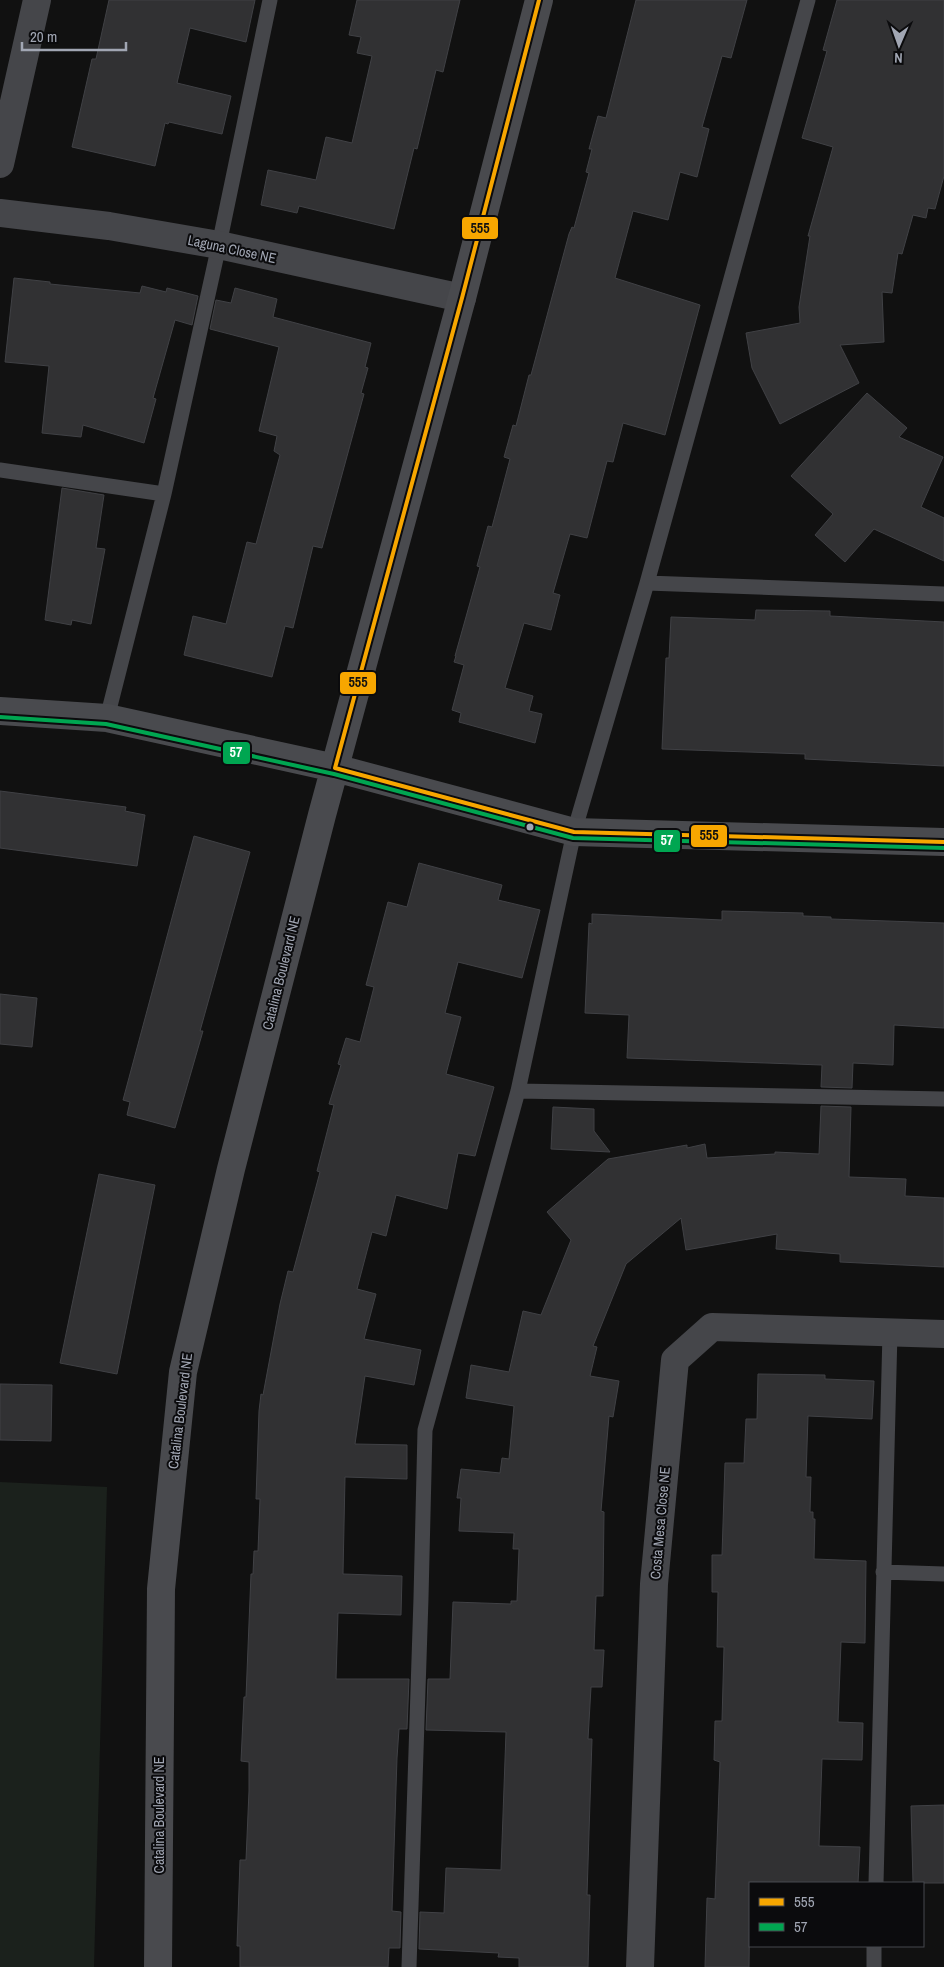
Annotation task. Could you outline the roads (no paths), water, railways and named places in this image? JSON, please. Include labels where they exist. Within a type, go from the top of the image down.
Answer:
[{"type":"street","points":[[0,164],[37,0]]},
{"type":"street","name":"Catalina Boulevard NE","points":[[158,1967],[161,1588],[183,1372],[231,1170],[322,815],[462,298],[539,0]]},
{"type":"street","name":"Laguna Close NE","points":[[0,213],[109,226],[219,245],[462,298]]},
{"type":"street","points":[[0,711],[107,718],[335,768],[574,832],[944,842]]},
{"type":"street","name":"Costa Mesa Close NE","points":[[640,1967],[654,1584],[675,1360],[712,1327],[944,1334]]},
{"type":"lane","points":[[107,718],[164,494],[219,245],[270,0]]},
{"type":"lane","points":[[408,1967],[422,1598],[425,1430],[518,1091],[574,832],[647,583],[808,0]]},
{"type":"lane","points":[[0,470],[164,494]]},
{"type":"lane","points":[[647,583],[944,594]]},
{"type":"lane","points":[[518,1091],[944,1099]]},
{"type":"lane","points":[[876,1882],[890,1332]]},
{"type":"lane","points":[[883,1572],[944,1574]]},
{"type":"lane","points":[[874,1947],[874,1967]]}]
